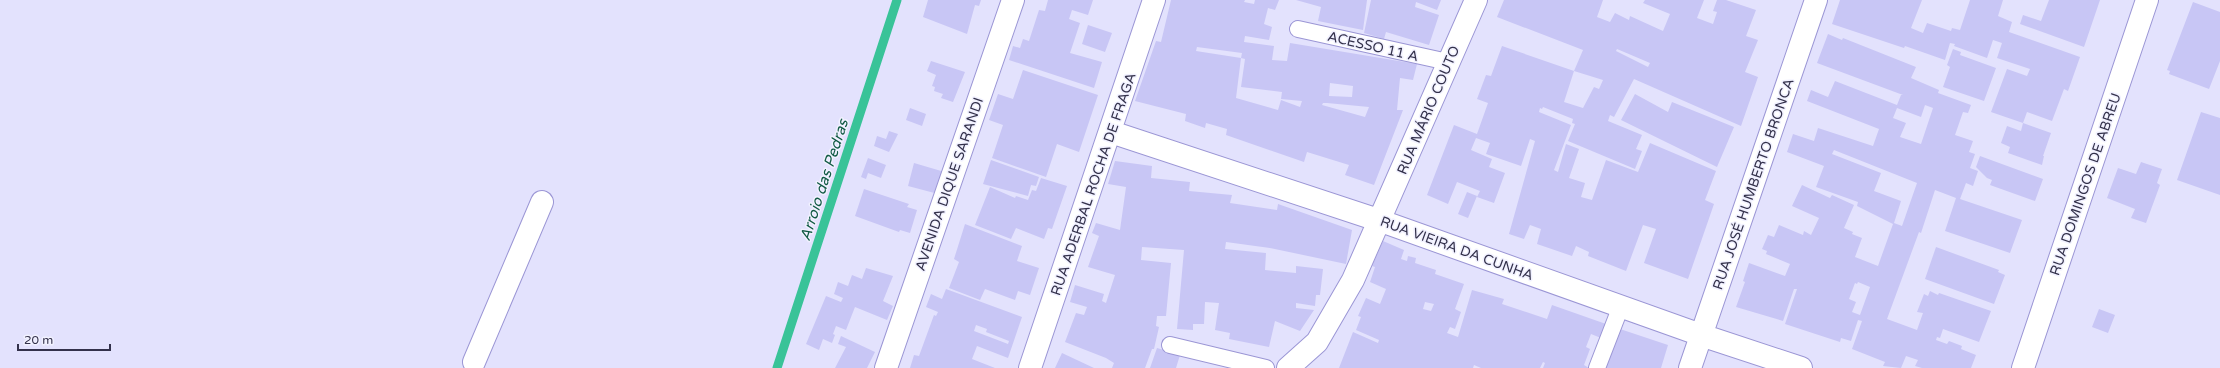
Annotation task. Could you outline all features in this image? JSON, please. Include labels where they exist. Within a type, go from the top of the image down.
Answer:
[{"type":"street","name":"AVENIDA DIQUE SARANDI","points":[[886,368],[1013,0]]},
{"type":"street","name":"RUA ADERBAL ROCHA DE FRAGA","points":[[1030,368],[1111,132],[1154,0]]},
{"type":"street","name":"RUA MÁRIO COUTO","points":[[1288,368],[1317,342],[1329,325],[1353,280],[1476,0]]},
{"type":"street","name":"RUA JOSÉ HUMBERTO BRONCA","points":[[1690,368],[1816,0]]},
{"type":"street","name":"RUA DOMINGOS DE ABREU","points":[[2023,368],[2147,0]]},
{"type":"street","name":"RUA VIEIRA DA CUNHA","points":[[1111,132],[1380,221],[1701,335],[1801,368]]},
{"type":"street","points":[[477,366],[542,202]]},
{"type":"lane","name":"ACESSO 11 A","points":[[1298,29],[1448,62]]},
{"type":"lane","points":[[1597,368],[1621,306]]},
{"type":"lane","points":[[1170,345],[1266,368]]},
{"type":"building","points":[[928,0],[981,0],[979,6],[975,5],[967,34],[923,17]]},
{"type":"building","points":[[1048,0],[1093,0],[1088,15],[1072,10],[1069,19],[1080,23],[1070,53],[1102,62],[1094,88],[1009,60],[1013,46],[1020,48],[1023,39],[1029,41],[1039,10],[1045,11]]},
{"type":"building","points":[[1171,0],[1245,0],[1244,2],[1254,4],[1255,0],[1279,0],[1275,10],[1268,8],[1264,24],[1272,27],[1269,40],[1245,36],[1244,42],[1274,46],[1272,60],[1287,61],[1290,43],[1417,64],[1413,80],[1400,78],[1397,110],[1403,110],[1374,185],[1345,175],[1349,165],[1307,152],[1304,162],[1226,135],[1227,129],[1206,123],[1205,128],[1185,121],[1186,114],[1135,101],[1156,41],[1161,42]],"holes":[[[1197,47],[1242,53],[1241,58],[1196,51]],[[1241,58],[1245,59],[1241,87],[1282,92],[1281,99],[1302,101],[1300,107],[1281,100],[1278,110],[1236,98]],[[1330,83],[1353,86],[1352,97],[1329,96]],[[1323,103],[1327,103],[1369,107],[1365,117],[1322,105]]]},
{"type":"building","points":[[1296,0],[1367,0],[1363,30],[1318,21],[1321,7]]},
{"type":"building","points":[[1371,0],[1441,0],[1437,10],[1416,2],[1415,7],[1439,15],[1429,45],[1386,32],[1384,39],[1364,33]]},
{"type":"building","points":[[1504,0],[1603,0],[1597,17],[1610,22],[1615,13],[1629,20],[1630,16],[1663,31],[1670,14],[1643,3],[1645,0],[1704,0],[1697,18],[1713,24],[1717,12],[1713,11],[1717,0],[1726,0],[1756,10],[1746,36],[1758,40],[1745,72],[1758,77],[1741,126],[1634,79],[1614,117],[1610,115],[1608,121],[1642,135],[1636,149],[1642,151],[1635,169],[1568,141],[1575,124],[1572,123],[1573,119],[1543,107],[1542,109],[1540,108],[1539,112],[1571,125],[1554,170],[1558,172],[1566,144],[1579,149],[1569,178],[1585,183],[1581,197],[1592,200],[1606,160],[1638,172],[1650,143],[1716,171],[1705,200],[1714,204],[1688,279],[1644,263],[1656,229],[1643,225],[1626,271],[1588,256],[1589,252],[1576,246],[1572,256],[1537,244],[1541,229],[1530,225],[1524,239],[1509,234],[1535,141],[1530,139],[1521,166],[1486,154],[1490,143],[1476,138],[1471,150],[1492,159],[1489,167],[1505,173],[1494,203],[1477,197],[1480,191],[1457,182],[1448,204],[1427,195],[1454,125],[1477,134],[1488,103],[1477,99],[1486,75],[1491,76],[1502,46],[1574,71],[1583,50],[1497,17]],"holes":[[[1617,49],[1650,63],[1648,67],[1616,51]],[[1574,71],[1603,80],[1599,89],[1594,87],[1583,108],[1564,102]]]},
{"type":"building","points":[[1840,0],[1922,0],[1911,28],[1923,33],[1927,23],[1951,31],[1952,28],[1960,30],[1970,0],[2003,0],[1998,16],[2012,22],[2009,32],[2080,57],[2068,91],[2064,89],[2052,121],[2027,112],[2023,123],[1991,112],[2007,69],[2027,76],[2030,69],[1997,58],[2002,43],[1993,40],[1987,58],[1954,46],[1955,44],[1950,43],[1945,60],[1832,24]]},
{"type":"building","points":[[2049,0],[2100,0],[2084,47],[2020,24],[2023,15],[2041,21]]},
{"type":"building","points":[[2193,2],[2220,12],[2220,61],[2209,89],[2169,74],[2170,71],[2167,70]]},
{"type":"building","points":[[1088,25],[1112,33],[1105,52],[1082,44]]},
{"type":"building","points":[[1828,34],[1842,40],[1843,38],[1916,67],[1911,78],[1939,90],[1938,93],[1971,105],[1968,113],[1963,112],[1955,135],[1973,141],[1969,152],[1975,154],[1970,168],[1978,171],[1973,186],[1966,183],[1960,199],[2022,220],[2010,253],[1945,231],[1956,198],[1935,190],[1921,233],[1919,232],[1887,319],[1917,330],[1923,313],[1917,312],[1924,294],[1928,296],[1930,291],[1938,295],[1939,293],[1991,311],[1979,342],[1943,329],[1940,338],[1937,337],[1936,340],[1947,344],[1949,341],[1962,346],[1961,349],[1976,355],[1971,368],[1922,368],[1915,366],[1918,360],[1906,356],[1901,368],[1883,366],[1885,362],[1852,349],[1862,321],[1858,320],[1851,341],[1841,338],[1840,342],[1785,324],[1797,289],[1794,289],[1783,321],[1736,307],[1745,282],[1743,281],[1749,263],[1785,276],[1790,264],[1766,254],[1767,251],[1762,249],[1768,235],[1774,237],[1779,225],[1803,235],[1804,231],[1811,235],[1819,218],[1792,206],[1802,185],[1830,198],[1832,195],[1854,205],[1844,228],[1853,232],[1852,234],[1862,238],[1855,257],[1878,266],[1893,224],[1857,206],[1858,202],[1816,187],[1824,166],[1787,152],[1793,134],[1814,141],[1818,128],[1873,146],[1879,129],[1807,101],[1811,90],[1828,97],[1835,81],[1897,105],[1901,95],[1903,95],[1817,63]],"holes":[[[1925,105],[1933,108],[1921,144],[1900,137],[1906,123],[1893,118],[1897,108],[1921,117]],[[1834,150],[1917,183],[1902,226],[1894,223],[1901,201],[1874,191],[1881,173],[1832,154]],[[1858,282],[1870,287],[1860,315],[1852,312],[1856,302],[1849,299],[1855,283],[1857,284]]]},
{"type":"building","points":[[1953,49],[1961,52],[1960,55],[1996,68],[1984,101],[1943,87],[1950,67],[1947,65]]},
{"type":"building","points":[[931,61],[965,72],[953,102],[941,98],[943,94],[934,91],[935,87],[932,86],[936,75],[927,71]]},
{"type":"building","points":[[1023,70],[1098,95],[1079,152],[1057,144],[1046,177],[992,158],[1003,125],[989,120],[998,94],[1013,99]]},
{"type":"building","points":[[1635,94],[1668,112],[1672,102],[1734,127],[1717,167],[1621,120]]},
{"type":"building","points":[[910,108],[926,114],[922,126],[906,120]]},
{"type":"building","points":[[2201,112],[2220,118],[2220,195],[2177,180]]},
{"type":"building","points":[[2023,123],[2051,133],[2043,156],[2042,165],[2008,153],[2010,147],[2001,143],[2007,126],[2021,131]]},
{"type":"building","points":[[889,131],[898,134],[889,152],[874,146],[877,136],[886,139]]},
{"type":"building","points":[[1980,156],[2043,179],[2035,201],[1990,185],[1992,180],[1987,178],[1976,167]]},
{"type":"building","points":[[868,158],[886,165],[881,178],[868,173],[866,179],[861,177]]},
{"type":"building","points":[[991,160],[1039,177],[1036,186],[1031,185],[1028,196],[983,184]]},
{"type":"building","points":[[1115,161],[1152,166],[1151,178],[1190,182],[1189,191],[1232,195],[1230,203],[1277,210],[1278,204],[1352,230],[1346,264],[1270,248],[1226,242],[1225,249],[1266,253],[1265,270],[1296,273],[1296,266],[1323,269],[1320,295],[1316,295],[1315,306],[1296,303],[1296,308],[1314,310],[1300,331],[1275,321],[1269,347],[1229,339],[1230,333],[1215,330],[1219,303],[1205,302],[1204,324],[1193,324],[1193,330],[1177,329],[1184,250],[1142,247],[1141,260],[1171,263],[1166,316],[1157,316],[1156,326],[1159,327],[1154,349],[1152,349],[1145,368],[1112,368],[1114,363],[1106,358],[1065,342],[1076,313],[1084,315],[1087,307],[1070,302],[1075,285],[1104,294],[1102,301],[1106,303],[1115,275],[1088,267],[1099,236],[1092,233],[1096,223],[1120,230],[1126,187],[1108,184]]},
{"type":"building","points":[[2141,162],[2162,169],[2157,183],[2160,185],[2146,223],[2131,218],[2135,209],[2107,198],[2118,168],[2136,174]]},
{"type":"building","points":[[914,163],[948,173],[942,195],[908,186]]},
{"type":"building","points":[[1041,178],[1067,186],[1052,229],[1048,228],[1044,239],[1016,228],[1011,239],[975,225],[990,187],[1015,198],[1016,196],[1028,200],[1032,190],[1036,191]]},
{"type":"building","points":[[864,189],[909,204],[907,207],[917,210],[910,233],[900,230],[899,232],[855,216]]},
{"type":"building","points":[[1467,192],[1477,196],[1468,218],[1458,214]]},
{"type":"building","points":[[965,224],[1022,246],[1017,261],[1039,268],[1030,295],[1018,291],[1015,300],[985,289],[980,300],[949,288],[959,262],[954,259]]},
{"type":"building","points":[[1383,241],[1404,250],[1401,259],[1407,261],[1408,256],[1416,258],[1415,263],[1436,270],[1435,274],[1464,284],[1455,309],[1461,312],[1455,329],[1450,327],[1447,333],[1458,337],[1472,290],[1504,299],[1502,304],[1547,319],[1552,305],[1606,324],[1601,338],[1591,334],[1586,347],[1590,349],[1584,365],[1589,368],[1543,368],[1545,363],[1543,362],[1540,368],[1481,368],[1474,365],[1473,368],[1339,368],[1353,332],[1378,343],[1379,340],[1356,330],[1361,317],[1358,316],[1366,298],[1380,304],[1386,289],[1370,282],[1375,267],[1372,266]],"holes":[[[1425,302],[1434,304],[1431,311],[1423,309]]]},
{"type":"building","points":[[1936,247],[1999,270],[1998,272],[2005,275],[1994,304],[1925,279]]},
{"type":"building","points":[[866,268],[893,276],[883,301],[893,306],[887,320],[855,307],[846,330],[836,326],[832,343],[823,339],[819,350],[806,344],[826,296],[841,302],[843,298],[834,294],[838,282],[848,286],[852,275],[862,279]]},
{"type":"building","points":[[946,289],[1022,317],[1008,358],[977,346],[972,359],[995,368],[910,368],[914,355],[919,356],[934,315],[936,316],[938,312],[926,307],[931,294],[942,299]],"holes":[[[976,325],[987,329],[986,332],[1009,341],[1008,344],[974,331]]]},
{"type":"building","points":[[2099,309],[2115,315],[2108,333],[2092,327]]},
{"type":"building","points":[[1617,328],[1668,345],[1661,368],[1601,368]]},
{"type":"building","points":[[841,336],[875,352],[867,368],[835,368],[846,347],[838,344]]},
{"type":"building","points":[[1157,348],[1180,355],[1176,368],[1150,368]]},
{"type":"building","points":[[1062,353],[1094,368],[1055,368]]},
{"type":"waterway","name":"Arroio das Pedras","points":[[777,368],[897,0]]}]
